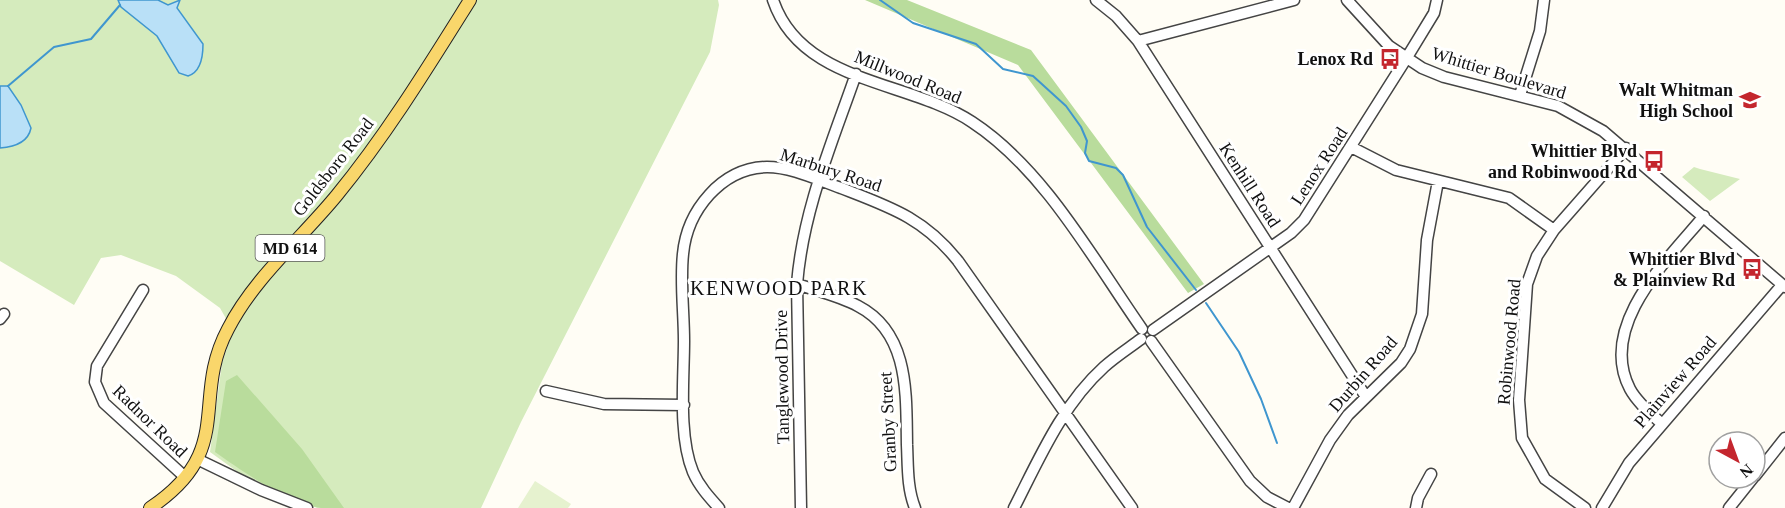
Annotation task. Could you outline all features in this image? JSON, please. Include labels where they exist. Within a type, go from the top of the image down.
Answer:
[{"type":"main road","name":"Goldsboro Road","points":[[150,508],[185,477],[199,460],[209,428],[219,349],[230,324],[252,293],[336,197],[381,138],[470,0]]},
{"type":"street","name":"Millwood Road","points":[[773,0],[789,30],[803,46],[823,60],[930,100],[971,121],[1007,149],[1039,181],[1250,481],[1267,497],[1290,508]]},
{"type":"street","name":"Kenhill Road","points":[[1096,0],[1116,16],[1138,41],[1366,397]]},
{"type":"street","points":[[1138,41],[1294,0]]},
{"type":"street","name":"Whittier Boulevard","points":[[1347,0],[1373,31],[1406,59],[1444,77],[1558,106],[1578,116],[1626,148],[1784,286]]},
{"type":"street","name":"Lenox Road","points":[[1014,508],[1064,414],[1104,367],[1271,248],[1304,220],[1434,14],[1437,0]]},
{"type":"street","points":[[1520,95],[1540,31],[1544,0]]},
{"type":"street","name":"Tanglewood Drive","points":[[801,508],[797,284],[804,226],[856,74]]},
{"type":"street","points":[[1351,147],[1396,171],[1509,198],[1554,230]]},
{"type":"street","name":"Robinwood Road","points":[[1585,508],[1545,479],[1528,452],[1519,425],[1527,284],[1537,256],[1554,230],[1626,148]]},
{"type":"street","name":"Marbury Road","points":[[719,508],[704,491],[693,472],[686,441],[683,255],[694,216],[706,197],[721,183],[745,171],[767,167],[792,171],[899,210],[932,233],[958,261],[1132,508]]},
{"type":"street","name":"Durbin Road","points":[[1290,508],[1330,440],[1366,397],[1401,363],[1417,333],[1422,314],[1427,240],[1438,181]]},
{"type":"street","points":[[1661,423],[1630,389],[1622,360],[1625,333],[1633,309],[1648,282],[1704,216]]},
{"type":"street","name":"Granby Street","points":[[797,284],[857,305],[872,315],[891,337],[900,357],[905,382],[908,482],[915,508]]},
{"type":"street","name":"Plainview Road","points":[[1602,508],[1629,463],[1661,423],[1784,286]]},
{"type":"street","name":"Radnor Road","points":[[142,290],[97,366],[95,382],[104,403],[185,477]]},
{"type":"street","points":[[546,391],[604,404],[684,405]]},
{"type":"street","points":[[1767,461],[1785,438]]},
{"type":"street","name":"Radnor Road","points":[[199,460],[261,490],[307,508]]},
{"type":"street","points":[[1416,508],[1418,498],[1431,474]]},
{"type":"street","points":[[1731,508],[1744,490]]},
{"type":"green space","points":[[0,0],[718,0],[719,5],[710,52],[521,422],[481,508],[317,508],[242,475],[210,452],[222,363],[233,331],[220,308],[176,276],[121,255],[101,258],[74,305],[0,261]]},
{"type":"green space","points":[[865,0],[907,0],[1031,50],[1204,284],[1188,293],[1018,65]]},
{"type":"green space","points":[[1694,167],[1740,179],[1710,201],[1682,177]]},
{"type":"green space","points":[[237,375],[302,449],[344,508],[321,508],[294,500],[215,452],[226,381]]},
{"type":"green space","points":[[535,481],[571,504],[568,508],[518,508]]},
{"type":"water","points":[[118,0],[158,0],[168,5],[180,0],[177,8],[203,44],[202,59],[196,71],[188,76],[179,73],[157,36],[121,7]]},
{"type":"water","points":[[0,86],[8,86],[21,105],[31,128],[24,141],[10,147],[0,148]]},
{"type":"waterway","points":[[880,0],[913,23],[976,44],[1003,69],[1033,76],[1066,106],[1081,127],[1087,141],[1085,153],[1089,161],[1116,168],[1123,175],[1147,227],[1196,290]]},
{"type":"waterway","points":[[8,86],[54,47],[91,39],[120,5]]},
{"type":"waterway","points":[[1206,303],[1239,352],[1261,399],[1277,443]]},
{"type":"place","name":"Lenox Rd","points":[[1390,59]]},
{"type":"place","name":"Walt Whitman High School","points":[[1750,100]]},
{"type":"place","name":"Whittier Blvd and Robinwood Rd","points":[[1654,161]]},
{"type":"place","name":"Whittier Blvd & Plainview Rd","points":[[1752,269]]},
{"type":"district","name":"KENWOOD PARK","points":[[779,288]]}]
